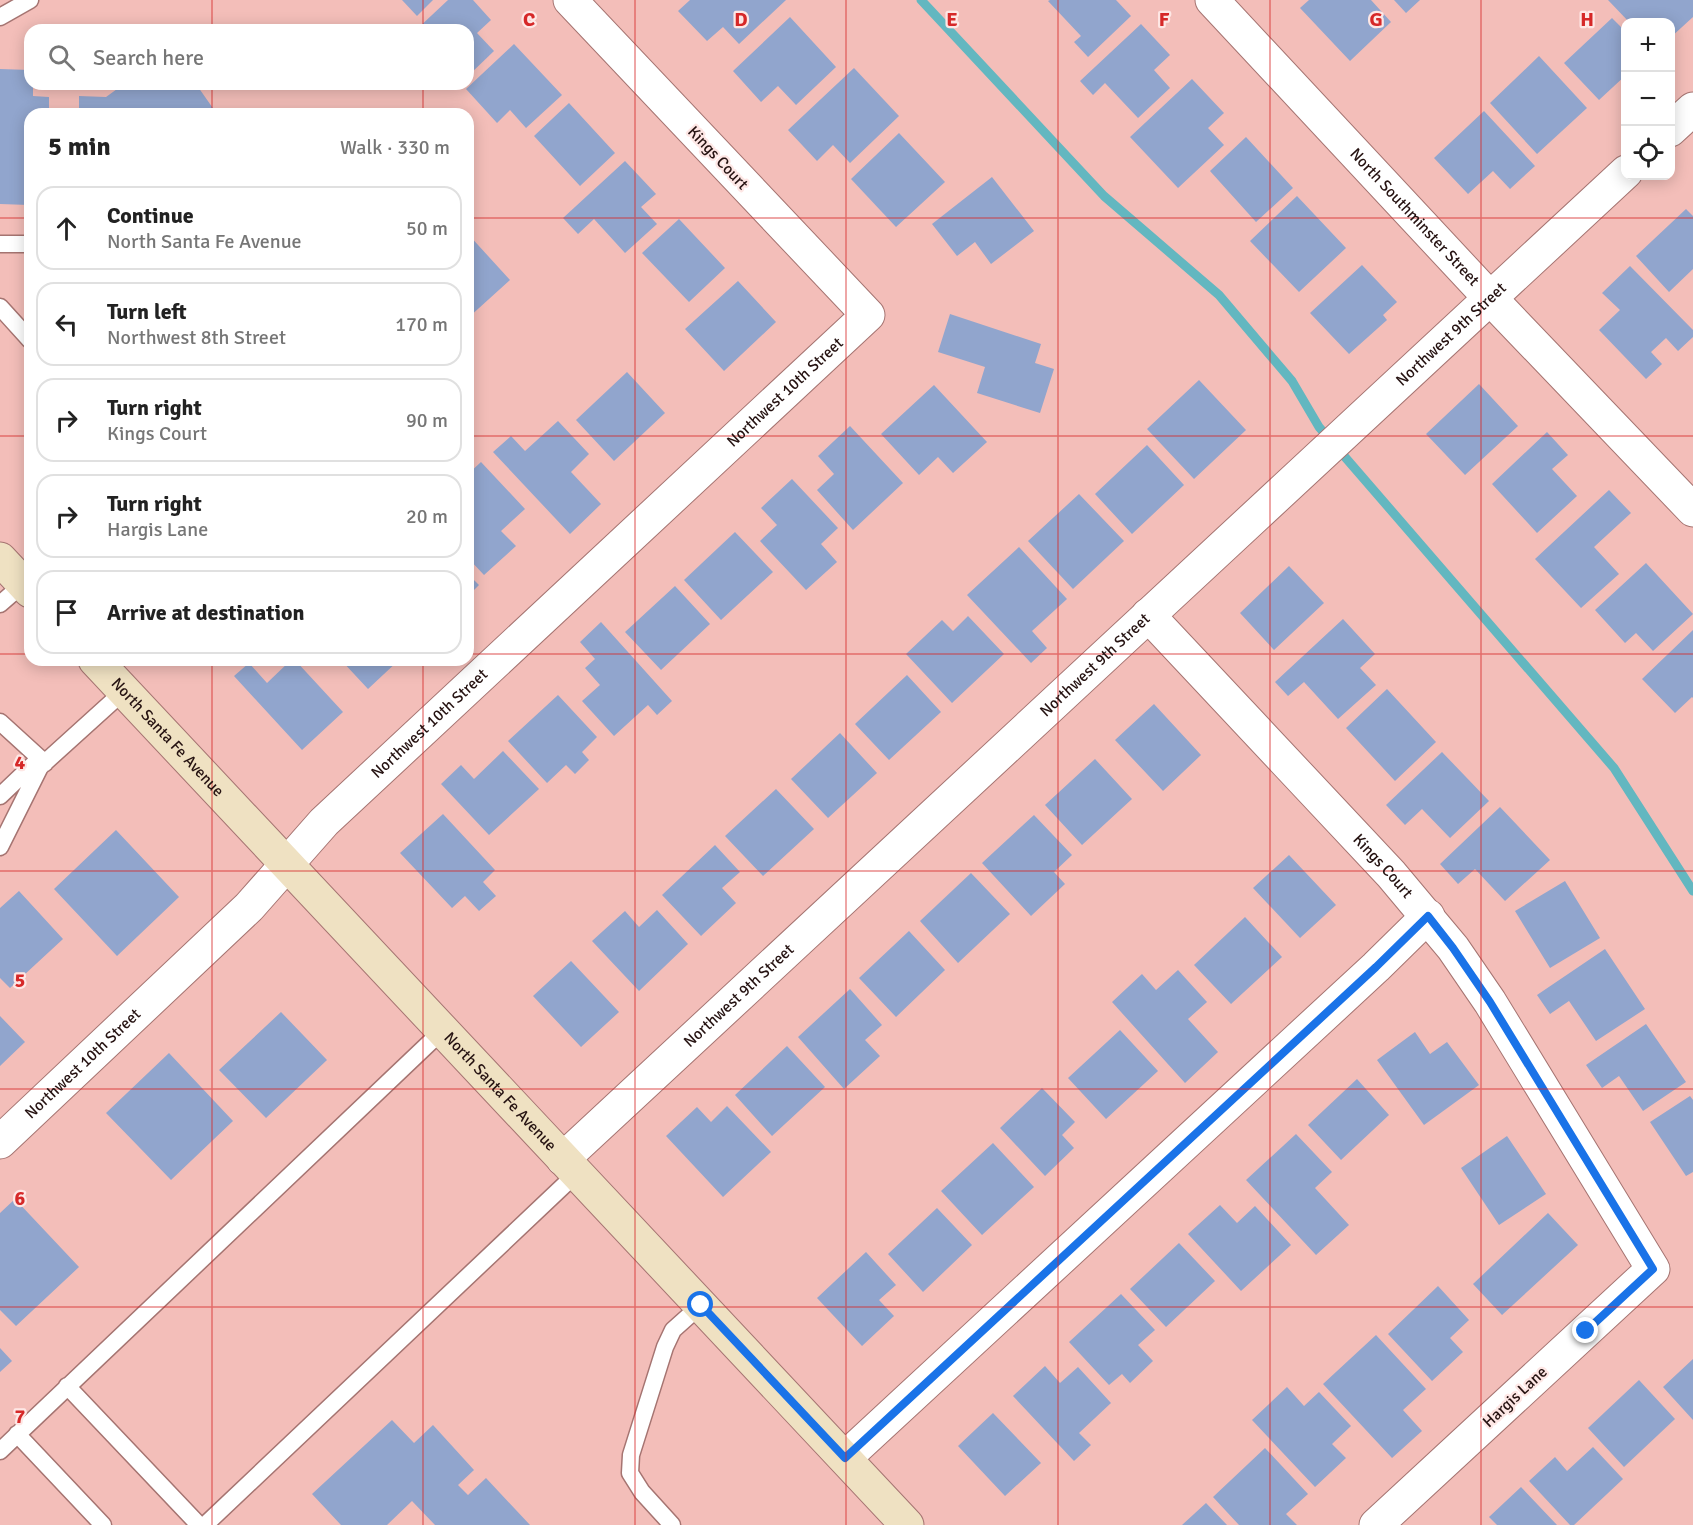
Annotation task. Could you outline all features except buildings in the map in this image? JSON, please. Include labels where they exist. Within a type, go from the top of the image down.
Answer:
[{"type":"main road","points":[[0,559],[18,593]]},
{"type":"main road","name":"North Santa Fe Avenue","points":[[101,666],[907,1525]]},
{"type":"street","name":"Kings Court","points":[[570,0],[868,315]]},
{"type":"street","name":"North Southminster Street","points":[[1212,0],[1490,298],[1693,510]]},
{"type":"street","points":[[1675,126],[1693,109]]},
{"type":"street","name":"Northwest 9th Street","points":[[570,1166],[1148,615],[1621,177]]},
{"type":"street","name":"Northwest 10th Street","points":[[0,1142],[249,907],[332,814],[868,315]]},
{"type":"street","name":"Kings Court","points":[[1148,615],[1428,916],[1453,948],[1490,1002],[1653,1269]]},
{"type":"street","points":[[845,1458],[1368,975],[1428,916]]},
{"type":"street","name":"Hargis Lane","points":[[1376,1525],[1653,1269]]},
{"type":"lane","points":[[0,17],[30,0]]},
{"type":"lane","points":[[0,244],[24,244]]},
{"type":"lane","points":[[0,307],[24,333]]},
{"type":"lane","points":[[0,796],[124,691]]},
{"type":"lane","points":[[0,722],[43,761]]},
{"type":"lane","points":[[0,847],[43,761]]},
{"type":"lane","points":[[0,1451],[443,1030]]},
{"type":"lane","points":[[205,1525],[570,1166]]},
{"type":"lane","points":[[672,1525],[642,1492],[630,1473],[631,1455],[665,1347],[673,1330],[701,1305]]},
{"type":"lane","points":[[67,1386],[199,1525]]},
{"type":"lane","points":[[17,1434],[103,1525]]},
{"type":"waterway","points":[[921,0],[1104,196],[1219,295],[1292,381],[1319,427],[1614,768],[1693,891]]},
{"type":"route","points":[[701,1305],[845,1458],[1376,967],[1428,916],[1490,1002],[1653,1269],[1586,1331]]}]
